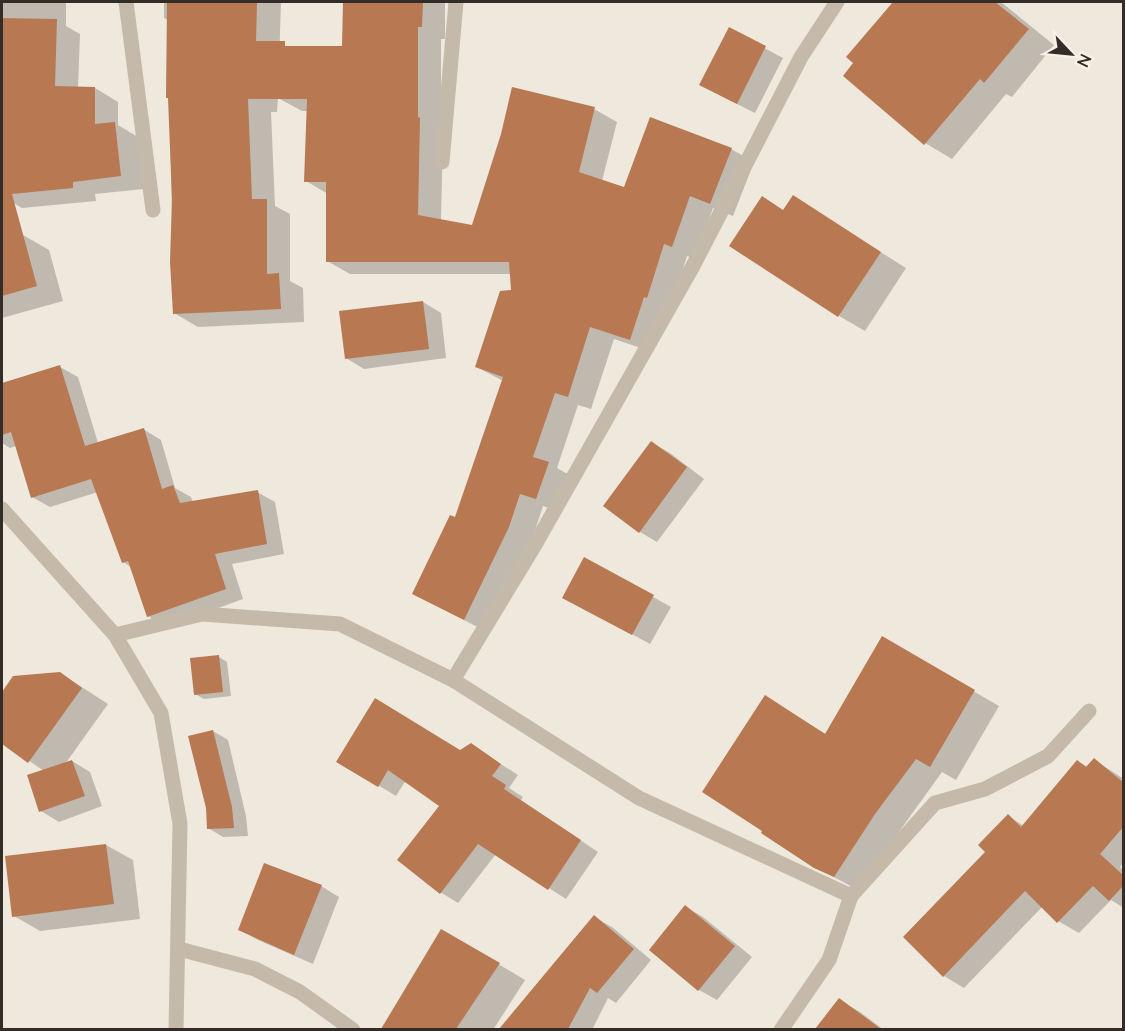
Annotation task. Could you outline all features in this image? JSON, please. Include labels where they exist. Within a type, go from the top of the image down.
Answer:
[{"type":"street","points":[[126,2],[153,210]]},
{"type":"street","points":[[442,162],[456,2]]},
{"type":"street","points":[[453,680],[536,543],[676,297],[801,57],[837,2]]},
{"type":"street","points":[[2,509],[115,634],[161,713],[180,824],[176,1029]]},
{"type":"street","points":[[115,634],[202,614],[340,624],[453,680],[639,798],[851,896]]},
{"type":"street","points":[[781,1029],[829,960],[851,896],[935,803],[985,789],[1048,756],[1089,711]]},
{"type":"street","points":[[179,949],[255,969],[300,992],[353,1029]]},
{"type":"building","points":[[167,2],[257,2],[256,41],[285,41],[285,46],[342,46],[343,2],[423,2],[422,27],[418,27],[418,117],[420,118],[418,215],[472,225],[501,134],[512,87],[595,107],[579,172],[624,187],[650,117],[732,148],[710,204],[690,196],[672,247],[664,244],[647,298],[644,297],[630,340],[590,327],[568,397],[555,393],[533,457],[549,462],[536,499],[520,494],[509,527],[464,620],[412,594],[450,515],[455,517],[503,377],[475,367],[500,291],[511,290],[509,262],[326,262],[326,182],[304,182],[307,99],[248,99],[252,199],[267,199],[267,274],[279,273],[281,309],[173,314],[170,262],[172,199],[168,98],[166,98]]},
{"type":"building","points":[[893,2],[995,2],[1029,29],[984,83],[980,79],[924,145],[843,76],[853,63],[846,57]]},
{"type":"building","points":[[2,18],[57,19],[55,86],[95,87],[95,124],[115,122],[121,176],[73,182],[73,188],[12,194],[37,286],[2,296]]},
{"type":"building","points":[[729,27],[766,46],[737,104],[699,85]]},
{"type":"building","points":[[793,195],[881,252],[838,317],[729,246],[762,196],[783,210]]},
{"type":"building","points":[[423,301],[429,349],[345,359],[339,311]]},
{"type":"building","points":[[60,365],[85,446],[144,428],[162,489],[173,485],[180,503],[258,490],[267,544],[215,554],[226,589],[147,617],[128,561],[122,563],[91,479],[31,498],[11,432],[2,435],[2,383]]},
{"type":"building","points":[[651,441],[687,467],[639,533],[603,506]]},
{"type":"building","points":[[584,557],[654,595],[632,635],[562,598]]},
{"type":"building","points":[[882,636],[975,690],[930,767],[916,759],[875,814],[834,877],[814,868],[702,792],[765,695],[825,734]]},
{"type":"building","points":[[219,655],[223,692],[194,695],[190,658]]},
{"type":"building","points":[[60,672],[82,688],[28,763],[2,744],[2,692],[13,676]]},
{"type":"building","points":[[375,698],[460,750],[471,743],[501,764],[492,776],[506,785],[504,789],[581,840],[548,890],[478,844],[440,894],[397,860],[439,806],[388,770],[378,787],[336,762]]},
{"type":"building","points":[[213,730],[232,807],[234,828],[207,829],[206,808],[188,736]]},
{"type":"building","points":[[1094,758],[1124,783],[1124,826],[1100,854],[1124,876],[1124,885],[1109,901],[1093,886],[1057,923],[1025,891],[943,977],[903,937],[985,852],[978,845],[1008,814],[1021,827],[1077,760],[1086,767]]},
{"type":"building","points":[[72,760],[85,796],[39,812],[27,775]]},
{"type":"building","points":[[106,844],[114,904],[12,917],[5,856]]},
{"type":"building","points":[[264,863],[322,885],[294,955],[238,930]]},
{"type":"building","points":[[685,905],[735,946],[698,991],[649,950]]},
{"type":"building","points":[[594,915],[634,949],[597,993],[590,988],[568,1029],[499,1029]]},
{"type":"building","points":[[441,929],[500,963],[456,1029],[381,1029]]},
{"type":"building","points":[[839,998],[881,1029],[815,1029]]}]
